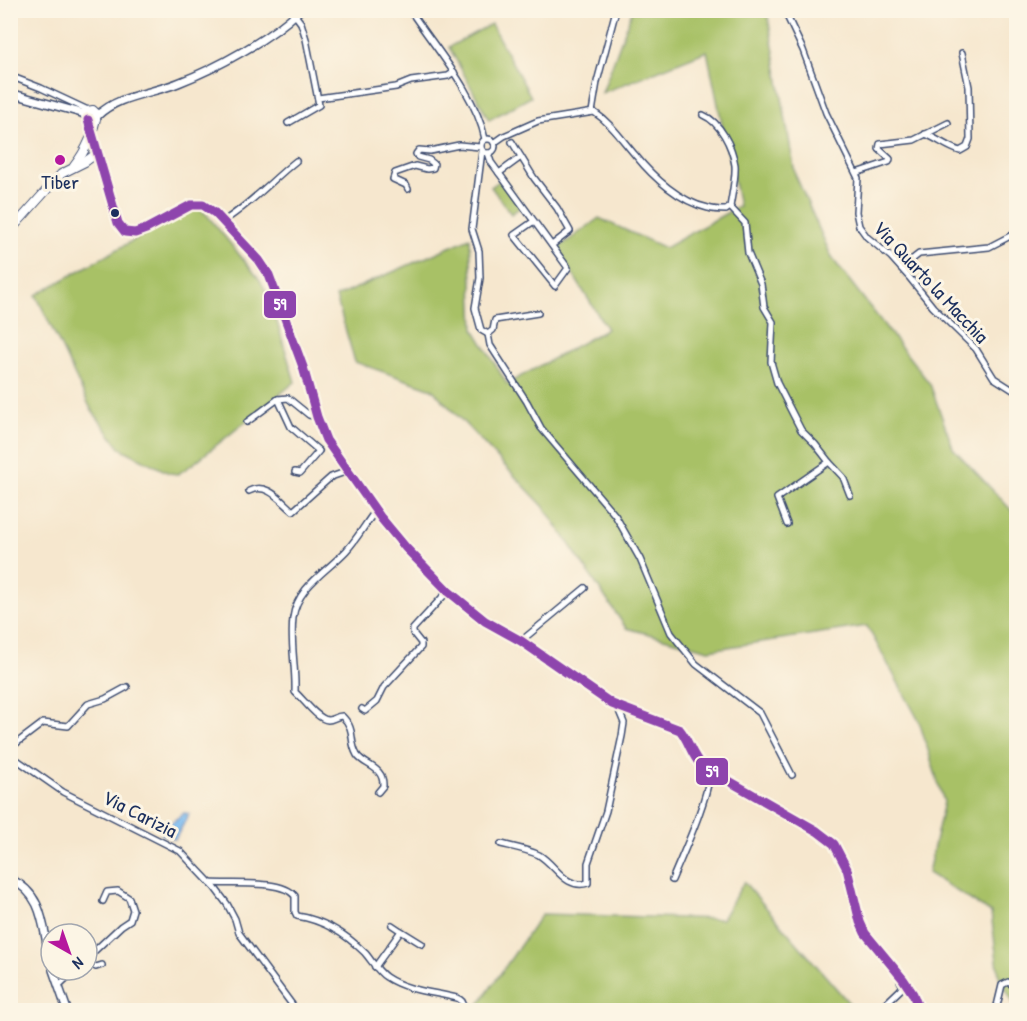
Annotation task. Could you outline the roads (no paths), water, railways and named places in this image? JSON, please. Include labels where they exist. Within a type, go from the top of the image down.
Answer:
[{"type":"main road","points":[[91,115],[100,165],[118,223],[125,232],[143,231],[195,204],[206,207],[259,260],[274,284],[326,440],[406,548],[448,591],[485,621],[521,641],[617,706],[680,730],[694,757],[701,765],[831,840],[847,869],[860,922],[865,933],[903,979],[913,994],[919,1011]]},
{"type":"main road","points":[[83,159],[93,135]]},
{"type":"main road","points":[[10,231],[61,174],[83,159],[97,153]]},
{"type":"main road","points":[[83,159],[100,165]]},
{"type":"street","points":[[410,10],[454,72],[475,113],[485,139],[472,229],[479,251],[480,278],[476,309],[481,330],[488,334],[490,345],[541,428],[615,515],[640,559],[671,633],[696,664],[760,713],[792,775]]},
{"type":"street","points":[[592,112],[597,82],[616,10]]},
{"type":"street","name":"Via Quarto la Macchia","points":[[787,10],[787,16],[804,50],[826,113],[858,178],[856,212],[859,226],[867,237],[901,268],[933,307],[976,349],[994,378],[1017,392]]},
{"type":"street","points":[[10,93],[91,115],[116,101],[160,90],[185,80],[247,49],[298,13],[306,39],[319,105],[288,123]]},
{"type":"street","points":[[925,134],[960,151],[967,147],[970,139],[969,87],[962,52]]},
{"type":"street","points":[[318,98],[396,87],[411,81],[448,76],[454,72]]},
{"type":"street","points":[[10,76],[91,115]]},
{"type":"street","points":[[494,143],[538,121],[592,112],[605,119],[647,169],[669,188],[707,208],[726,210],[730,207]]},
{"type":"street","points":[[703,115],[713,119],[721,130],[733,156],[735,166],[730,207]]},
{"type":"street","points":[[856,173],[889,162],[890,159],[879,149],[880,144],[914,140],[948,123]]},
{"type":"street","points":[[485,139],[494,143]]},
{"type":"street","points":[[512,142],[570,231],[552,245]]},
{"type":"street","points":[[408,189],[406,185],[393,179],[395,173],[415,166],[433,168],[434,164],[429,160],[418,157],[416,154],[419,150],[430,151],[459,145],[494,150],[494,143]]},
{"type":"street","points":[[484,150],[568,268],[555,286],[514,235],[534,221]]},
{"type":"street","points":[[499,173],[520,157]]},
{"type":"street","points":[[222,222],[246,206],[296,161]]},
{"type":"street","points":[[730,207],[745,223],[748,253],[761,284],[764,307],[773,322],[771,362],[777,383],[801,430],[843,477],[850,495]]},
{"type":"street","points":[[901,268],[919,254],[989,247],[1017,233]]},
{"type":"street","points":[[488,334],[493,330],[495,320],[538,314]]},
{"type":"street","points":[[247,422],[278,399],[288,398],[309,415],[317,417]]},
{"type":"street","points":[[278,399],[291,427],[319,452],[300,473],[296,472]]},
{"type":"street","points":[[787,524],[777,498],[829,462]]},
{"type":"street","points":[[249,492],[256,487],[267,489],[293,511],[331,477],[348,471]]},
{"type":"street","points":[[376,510],[347,550],[309,584],[299,599],[293,618],[293,655],[295,692],[318,716],[326,720],[342,716],[348,723],[357,754],[362,760],[370,763],[382,778],[383,786],[378,792]]},
{"type":"street","points":[[521,641],[585,588]]},
{"type":"street","points":[[362,708],[365,711],[377,701],[384,687],[421,647],[413,629],[448,591]]},
{"type":"street","points":[[10,748],[43,723],[68,726],[83,708],[127,687]]},
{"type":"street","points":[[501,844],[539,855],[565,880],[582,885],[588,883],[588,862],[606,811],[622,736],[624,723],[617,706]]},
{"type":"street","name":"Via Carizia","points":[[10,755],[63,792],[180,851],[227,904],[239,933],[296,1011]]},
{"type":"street","points":[[672,880],[705,800],[711,771]]},
{"type":"street","points":[[10,879],[19,882],[33,897],[43,922]]},
{"type":"street","points":[[210,883],[261,884],[288,890],[296,896],[297,916],[323,922],[339,932],[365,954],[388,979],[417,990],[461,999],[464,1005],[463,1011]]},
{"type":"street","points":[[99,946],[115,928],[130,920],[133,910],[129,898],[118,891],[107,892],[104,901]]},
{"type":"street","points":[[392,925],[422,944]]},
{"type":"street","points":[[375,967],[401,932]]},
{"type":"street","points":[[879,1011],[900,990],[903,986],[900,980],[903,979]]},
{"type":"street","points":[[57,982],[67,1011]]},
{"type":"street","points":[[58,986],[62,982]]},
{"type":"street","points":[[996,1011],[1002,985],[1008,982],[1017,987]]},
{"type":"water","points":[[184,813],[189,814],[175,839],[161,834],[162,830]]},
{"type":"place","name":"Tiber","points":[[60,160]]}]
